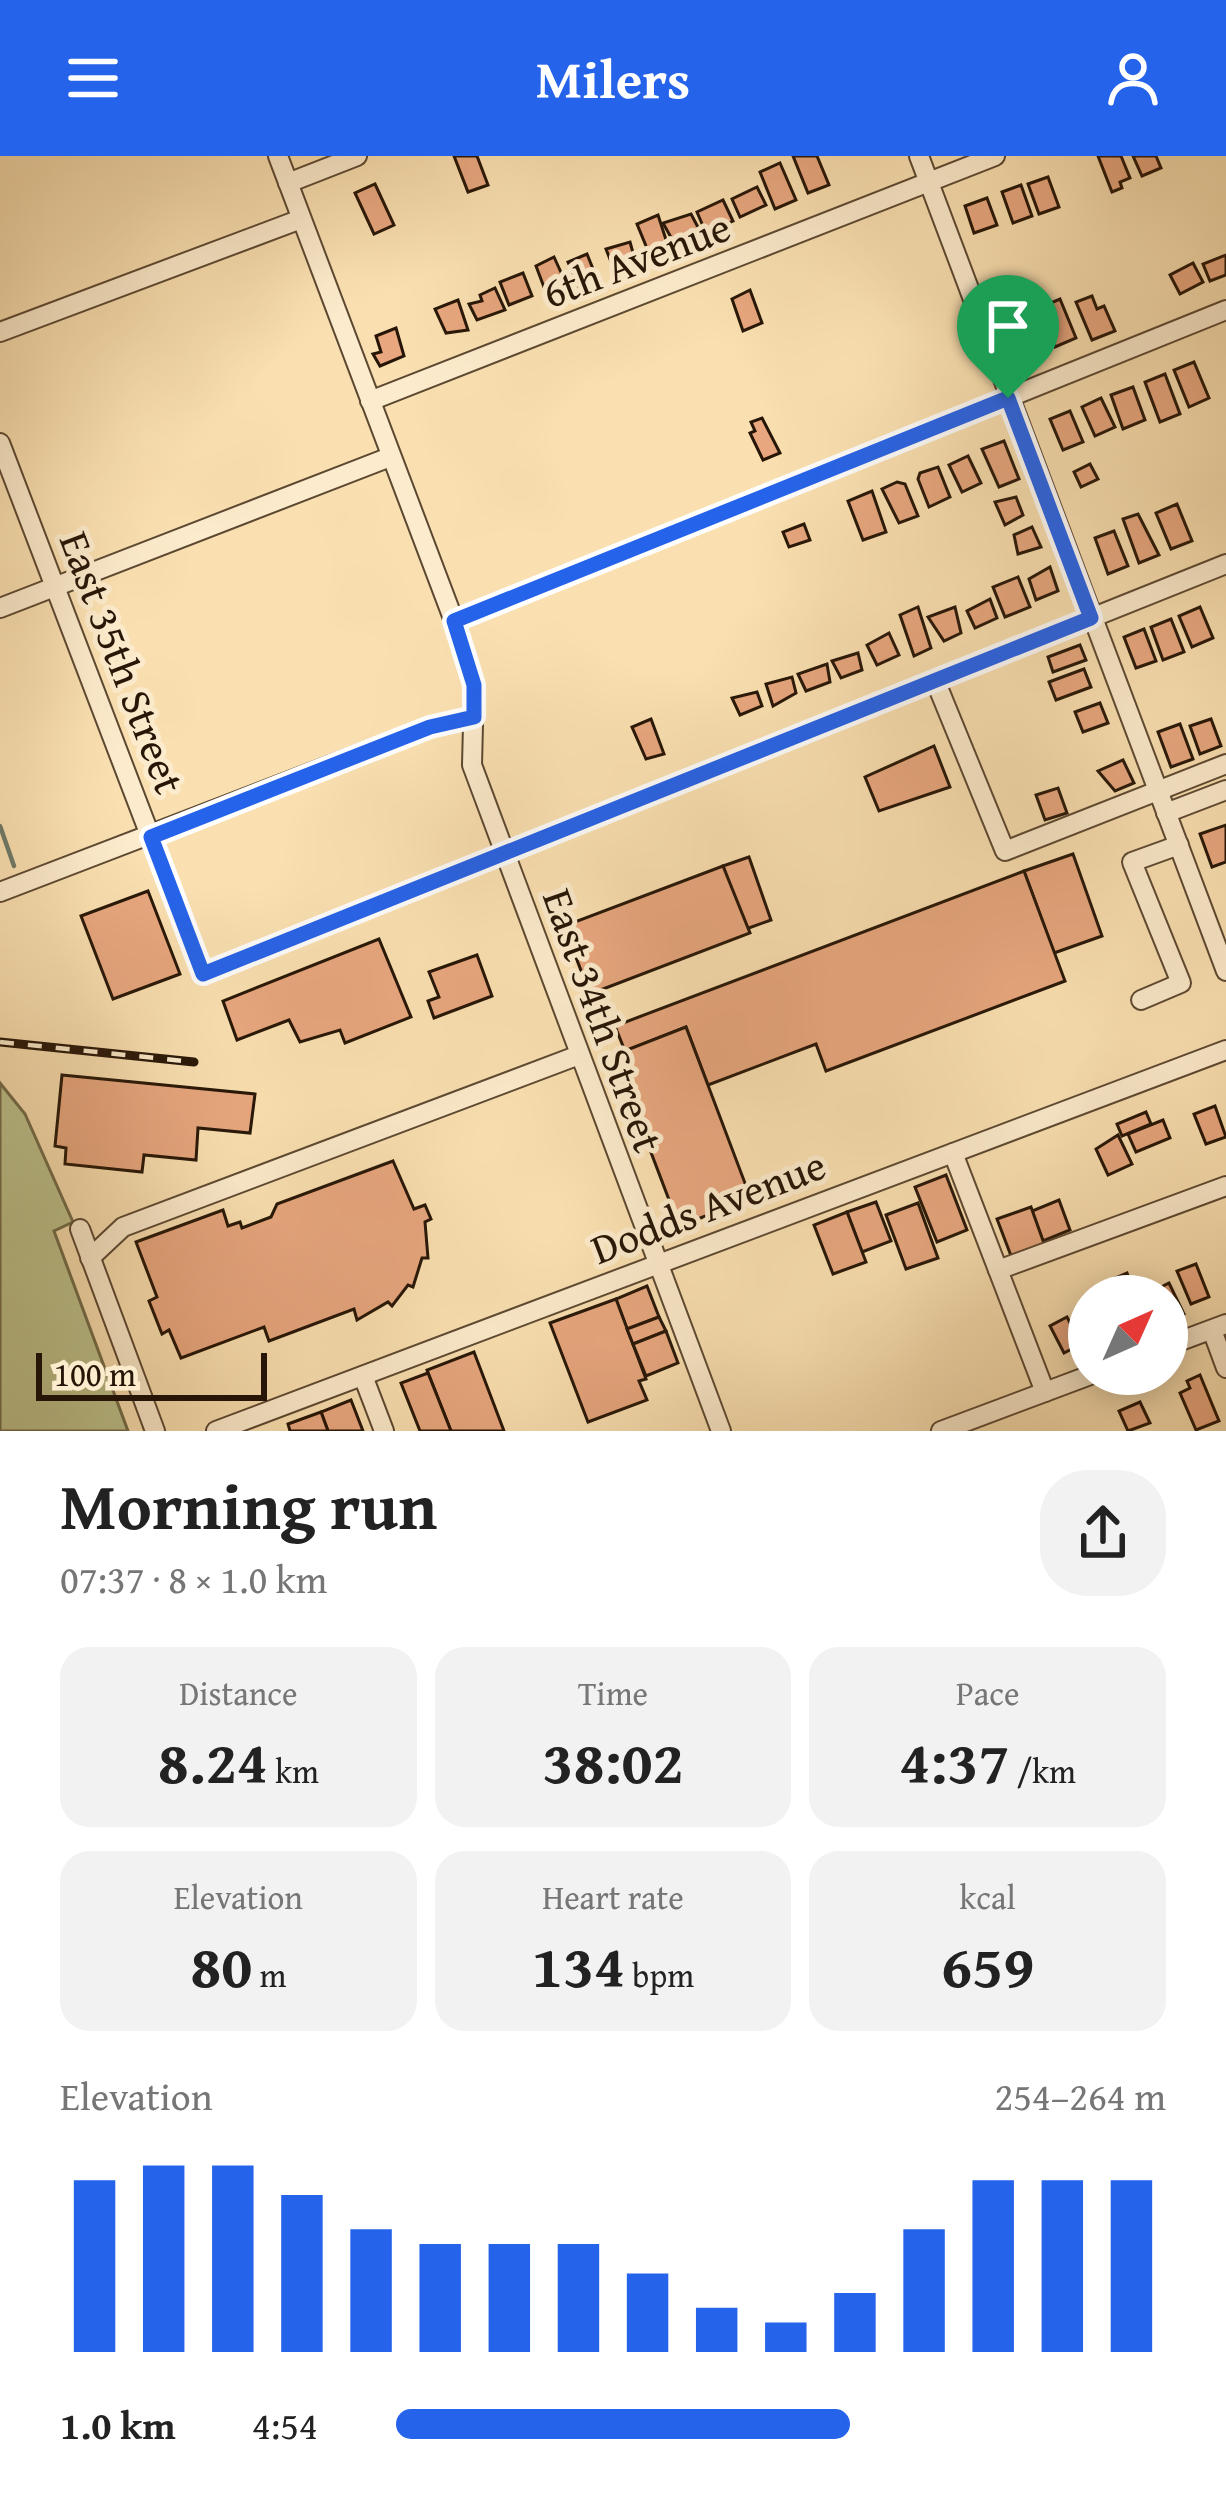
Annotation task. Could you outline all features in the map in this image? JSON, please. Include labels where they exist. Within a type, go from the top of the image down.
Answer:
[{"type":"street","name":"East 34th Street","points":[[278,156],[454,621],[474,685],[472,765],[721,1431]]},
{"type":"street","points":[[288,184],[357,156]]},
{"type":"street","points":[[920,156],[1166,813],[1216,915],[1226,971]]},
{"type":"street","name":"6th Avenue","points":[[370,401],[994,156]]},
{"type":"street","points":[[0,332],[301,219]]},
{"type":"street","points":[[454,621],[1226,310]]},
{"type":"street","name":"East 35th Street","points":[[0,443],[203,974],[505,855]]},
{"type":"street","points":[[0,608],[390,457]]},
{"type":"street","points":[[505,855],[1226,564]]},
{"type":"street","points":[[934,680],[1005,851],[1226,764]]},
{"type":"street","points":[[0,892],[430,727],[474,717]]},
{"type":"street","points":[[1166,813],[1226,790]]},
{"type":"street","points":[[1141,1000],[1181,983],[1132,862],[1179,845]]},
{"type":"street","name":"Dodds Avenue","points":[[216,1431],[1226,1050]]},
{"type":"street","points":[[90,1258],[123,1227],[579,1055]]},
{"type":"street","points":[[953,1153],[1046,1392]]},
{"type":"street","points":[[998,1270],[1226,1186]]},
{"type":"street","points":[[80,1229],[154,1431]]},
{"type":"street","points":[[1188,1338],[1219,1327],[1226,1368]]},
{"type":"street","points":[[363,1376],[384,1431]]},
{"type":"street","points":[[940,1431],[1068,1384]]},
{"type":"green space","points":[[0,1083],[25,1114],[73,1222],[54,1231],[128,1431],[0,1431]]},
{"type":"building","points":[[454,156],[477,156],[488,185],[468,192]]},
{"type":"building","points":[[793,156],[817,156],[829,185],[808,193]]},
{"type":"building","points":[[1098,156],[1121,156],[1130,178],[1120,182],[1122,188],[1112,192]]},
{"type":"building","points":[[1133,156],[1156,156],[1161,168],[1142,176]]},
{"type":"building","points":[[780,163],[796,200],[775,209],[760,172]]},
{"type":"building","points":[[1048,177],[1059,207],[1039,214],[1028,184]]},
{"type":"building","points":[[375,184],[394,225],[374,234],[355,193]]},
{"type":"building","points":[[1021,185],[1032,216],[1013,223],[1002,192]]},
{"type":"building","points":[[757,187],[766,205],[740,217],[732,199]]},
{"type":"building","points":[[987,198],[997,225],[974,233],[965,206]]},
{"type":"building","points":[[723,200],[733,221],[706,233],[697,212]]},
{"type":"building","points":[[691,214],[700,231],[673,241],[663,223]]},
{"type":"building","points":[[658,215],[669,249],[651,258],[637,224]]},
{"type":"building","points":[[630,242],[635,260],[613,267],[606,249]]},
{"type":"building","points":[[587,254],[597,279],[579,287],[568,262]]},
{"type":"building","points":[[1226,255],[1226,275],[1210,281],[1203,264]]},
{"type":"building","points":[[554,257],[569,290],[547,295],[536,266]]},
{"type":"building","points":[[1193,263],[1203,282],[1180,294],[1170,275]]},
{"type":"building","points":[[523,273],[532,296],[509,305],[500,282]]},
{"type":"building","points":[[495,288],[505,310],[477,320],[469,304],[482,301],[480,295]]},
{"type":"building","points":[[750,290],[762,323],[743,331],[732,299]]},
{"type":"building","points":[[1092,296],[1097,309],[1104,306],[1115,331],[1092,340],[1076,302]]},
{"type":"building","points":[[1060,299],[1076,338],[1055,347],[1039,308]]},
{"type":"building","points":[[458,300],[468,330],[446,333],[435,309]]},
{"type":"building","points":[[1031,317],[1045,351],[1022,360],[1010,331]]},
{"type":"building","points":[[396,328],[404,356],[380,366],[373,354],[381,352],[376,336]]},
{"type":"building","points":[[1194,362],[1209,398],[1189,407],[1174,370]]},
{"type":"building","points":[[1165,374],[1180,414],[1160,422],[1145,382]]},
{"type":"building","points":[[1133,387],[1145,420],[1123,429],[1111,395]]},
{"type":"building","points":[[1101,398],[1115,427],[1095,436],[1082,407]]},
{"type":"building","points":[[1070,411],[1083,442],[1063,450],[1050,419]]},
{"type":"building","points":[[762,418],[780,453],[763,460],[750,433],[755,431],[751,422]]},
{"type":"building","points":[[1004,441],[1019,479],[999,487],[982,449]]},
{"type":"building","points":[[968,456],[981,483],[962,492],[949,465]]},
{"type":"building","points":[[1090,464],[1098,479],[1081,487],[1074,472]]},
{"type":"building","points":[[938,467],[950,497],[929,507],[918,479],[920,473]]},
{"type":"building","points":[[897,482],[905,484],[918,516],[899,523],[882,489]]},
{"type":"building","points":[[872,491],[886,532],[863,540],[848,501]]},
{"type":"building","points":[[1016,497],[1023,515],[1005,525],[995,502]]},
{"type":"building","points":[[1177,504],[1192,541],[1171,549],[1156,513]]},
{"type":"building","points":[[1138,514],[1159,555],[1139,563],[1123,519]]},
{"type":"building","points":[[804,524],[810,540],[789,547],[783,532]]},
{"type":"building","points":[[1032,527],[1041,547],[1018,554],[1014,535]]},
{"type":"building","points":[[1114,531],[1128,566],[1108,574],[1095,538]]},
{"type":"building","points":[[1050,567],[1058,591],[1036,600],[1029,579]]},
{"type":"building","points":[[1018,577],[1030,607],[1005,617],[993,587]]},
{"type":"building","points":[[990,599],[997,618],[975,628],[967,611]]},
{"type":"building","points":[[918,607],[931,648],[914,656],[900,615]]},
{"type":"building","points":[[955,607],[961,633],[944,641],[928,617]]},
{"type":"building","points":[[1200,607],[1213,638],[1192,647],[1179,616]]},
{"type":"building","points":[[1171,619],[1184,652],[1163,660],[1151,627]]},
{"type":"building","points":[[1144,629],[1156,661],[1136,668],[1124,637]]},
{"type":"building","points":[[889,633],[899,655],[877,665],[867,645]]},
{"type":"building","points":[[1080,645],[1086,660],[1053,672],[1048,657]]},
{"type":"building","points":[[858,653],[862,670],[841,678],[832,661]]},
{"type":"building","points":[[827,664],[830,682],[806,691],[798,674]]},
{"type":"building","points":[[1084,669],[1091,687],[1056,700],[1049,682]]},
{"type":"building","points":[[792,677],[796,693],[773,706],[766,684]]},
{"type":"building","points":[[757,692],[762,706],[740,715],[732,698]]},
{"type":"building","points":[[1100,703],[1108,723],[1083,732],[1075,712]]},
{"type":"building","points":[[651,719],[664,754],[646,759],[632,727]]},
{"type":"building","points":[[1211,719],[1221,746],[1200,754],[1190,726]]},
{"type":"building","points":[[1180,724],[1193,759],[1171,767],[1158,732]]},
{"type":"building","points":[[934,746],[950,787],[879,811],[865,777]]},
{"type":"building","points":[[1123,760],[1134,783],[1115,791],[1098,771]]},
{"type":"building","points":[[1058,788],[1067,813],[1045,820],[1036,795]]},
{"type":"building","points":[[1226,825],[1226,862],[1212,867],[1200,834]]},
{"type":"building","points":[[1073,854],[1102,936],[1054,953],[1024,871]]},
{"type":"building","points":[[749,857],[771,920],[746,929],[723,866]]},
{"type":"building","points":[[723,866],[750,933],[590,994],[564,926]]},
{"type":"building","points":[[1024,871],[1065,981],[826,1071],[816,1044],[708,1085],[686,1027],[625,1051],[615,1026]]},
{"type":"building","points":[[148,891],[180,974],[113,999],[81,916]]},
{"type":"building","points":[[379,939],[411,1017],[345,1043],[340,1030],[300,1042],[289,1020],[237,1040],[223,1001]]},
{"type":"building","points":[[477,955],[492,996],[434,1018],[428,1001],[439,997],[429,972]]},
{"type":"building","points":[[686,1027],[751,1199],[679,1226],[614,1055]]},
{"type":"building","points":[[62,1075],[255,1094],[250,1133],[198,1128],[196,1160],[144,1155],[142,1172],[65,1164],[66,1148],[55,1146]]},
{"type":"building","points":[[1215,1106],[1226,1137],[1206,1144],[1194,1114]]},
{"type":"building","points":[[1146,1112],[1151,1124],[1122,1136],[1117,1124]]},
{"type":"building","points":[[1163,1120],[1170,1138],[1136,1152],[1128,1134]]},
{"type":"building","points":[[1118,1135],[1132,1164],[1108,1175],[1096,1149]]},
{"type":"building","points":[[393,1161],[414,1209],[425,1205],[431,1219],[425,1222],[428,1258],[422,1258],[413,1287],[408,1285],[392,1306],[388,1302],[357,1320],[354,1309],[269,1341],[264,1327],[181,1358],[169,1330],[162,1334],[149,1301],[157,1297],[136,1242],[223,1210],[228,1226],[240,1222],[242,1228],[271,1217],[277,1204]]},
{"type":"building","points":[[946,1175],[967,1230],[937,1242],[915,1187]]},
{"type":"building","points":[[1059,1200],[1070,1230],[1043,1241],[1032,1211]]},
{"type":"building","points":[[876,1202],[891,1241],[862,1252],[847,1212]]},
{"type":"building","points":[[918,1203],[938,1258],[906,1269],[886,1215]]},
{"type":"building","points":[[1031,1207],[1046,1249],[1013,1261],[997,1219]]},
{"type":"building","points":[[847,1212],[866,1262],[833,1274],[814,1225]]},
{"type":"building","points":[[1196,1264],[1209,1297],[1191,1304],[1188,1275],[1177,1271]]},
{"type":"building","points":[[647,1286],[659,1317],[627,1329],[616,1299]]},
{"type":"building","points":[[616,1299],[646,1379],[639,1381],[647,1400],[588,1422],[550,1323]]},
{"type":"building","points":[[659,1317],[666,1331],[633,1344],[627,1329]]},
{"type":"building","points":[[1067,1317],[1068,1351],[1064,1353],[1050,1326]]},
{"type":"building","points":[[666,1331],[678,1363],[646,1376],[633,1344]]},
{"type":"building","points":[[474,1352],[504,1431],[451,1431],[427,1370]]},
{"type":"building","points":[[428,1373],[451,1431],[420,1431],[401,1383]]},
{"type":"building","points":[[1200,1375],[1219,1421],[1196,1430],[1181,1395],[1188,1395],[1188,1381]]},
{"type":"building","points":[[351,1400],[363,1431],[328,1431],[321,1412]]},
{"type":"building","points":[[1140,1402],[1150,1423],[1128,1431],[1119,1411]]},
{"type":"building","points":[[321,1412],[328,1431],[290,1431],[288,1424]]},
{"type":"waterway","points":[[0,826],[14,866]]},
{"type":"railway","points":[[0,1042],[194,1062]]},
{"type":"route","points":[[1008,398],[1091,618],[203,974],[151,837],[430,727],[474,717],[474,685],[454,621],[1008,398]]}]
